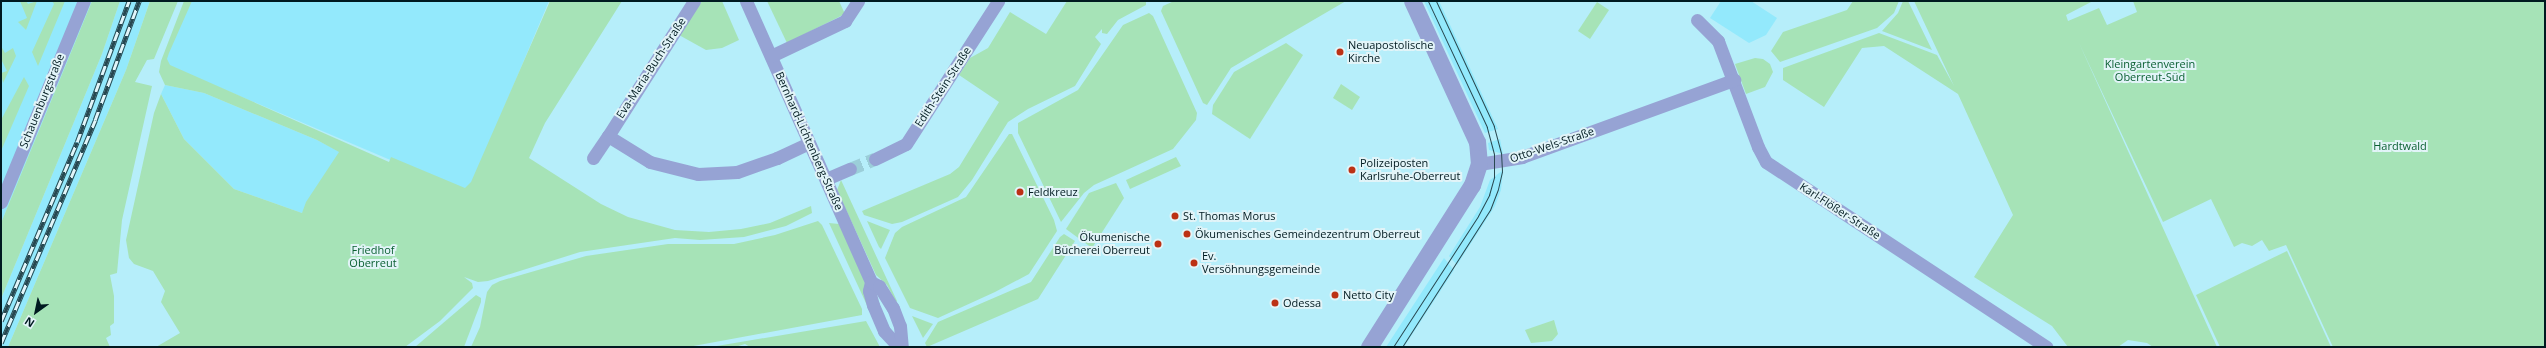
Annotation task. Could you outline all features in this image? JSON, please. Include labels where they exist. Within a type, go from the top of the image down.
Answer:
[{"type":"street","name":"Schauenburgstraße","points":[[1,200],[84,1]]},
{"type":"street","name":"Eva-Maria-Buch-Straße","points":[[593,158],[694,1]]},
{"type":"street","name":"Bernhard-Lichtenberg-Straße","points":[[746,1],[871,282],[869,291],[884,331],[901,347]]},
{"type":"street","points":[[771,56],[845,21],[858,1]]},
{"type":"street","name":"Edith-Stein-Straße","points":[[875,158],[906,144],[998,1]]},
{"type":"street","points":[[1369,347],[1472,185],[1480,164],[1477,142],[1412,1]]},
{"type":"street","name":"Karl-Flößer-Straße","points":[[1697,20],[1718,41],[1734,80],[1758,147],[1770,166],[2047,347]]},
{"type":"street","name":"Otto-Wels-Straße","points":[[1480,164],[1522,156],[1734,80]]},
{"type":"street","points":[[608,136],[650,162],[698,174],[737,172],[777,158],[809,143]]},
{"type":"street","points":[[826,179],[850,169]]},
{"type":"shaded area","points":[[1,1],[92,1],[1,223]]},
{"type":"shaded area","points":[[120,1],[150,1],[126,70],[8,347],[1,347],[1,299],[102,54]]},
{"type":"shaded area","points":[[189,1],[549,1],[468,193],[162,63]]},
{"type":"shaded area","points":[[1424,1],[1439,1],[1498,129],[1485,133]]},
{"type":"shaded area","points":[[1721,1],[1751,1],[1777,18],[1766,35],[1749,43],[1710,18]]},
{"type":"shaded area","points":[[165,85],[204,93],[317,140],[342,153],[302,213],[234,189],[184,139],[161,94]]},
{"type":"shaded area","points":[[1500,139],[1503,154],[1489,150],[1488,143]]},
{"type":"shaded area","points":[[1503,170],[1501,190],[1495,206],[1457,265],[1449,256],[1480,207],[1490,180]]},
{"type":"shaded area","points":[[1444,258],[1454,270],[1404,347],[1386,347]]},
{"type":"green space","points":[[20,1],[26,1],[28,4],[37,1],[26,30],[18,22],[27,18]]},
{"type":"green space","points":[[52,1],[65,1],[38,66],[32,52],[54,4]]},
{"type":"green space","points":[[92,1],[120,1],[102,54],[1,299],[1,223]]},
{"type":"green space","points":[[150,1],[178,1],[154,59],[147,60],[135,82],[152,86],[122,220],[117,273],[110,275],[114,296],[114,323],[110,326],[111,335],[106,338],[110,347],[8,347],[126,70]]},
{"type":"green space","name":"Friedhof Oberreut","points":[[184,1],[192,1],[169,53],[167,59],[170,65],[389,162],[391,157],[465,188],[471,182],[550,1],[622,1],[545,123],[529,158],[601,204],[628,217],[675,230],[709,232],[741,229],[770,223],[811,206],[812,213],[786,226],[744,237],[700,240],[675,238],[580,252],[488,281],[478,282],[464,277],[472,283],[473,288],[440,321],[405,347],[156,347],[180,333],[161,302],[165,291],[153,271],[134,264],[129,258],[126,240],[154,113],[161,94],[184,139],[234,189],[302,213],[306,202],[339,152],[317,140],[204,93],[165,85],[159,72],[161,61]]},
{"type":"green space","points":[[702,1],[722,1],[739,40],[722,48],[706,50],[679,35]]},
{"type":"green space","points":[[767,1],[839,1],[845,14],[787,43]]},
{"type":"green space","points":[[1067,1],[1146,1],[1146,5],[1118,20],[1107,34],[1102,33],[1102,29],[1095,37],[1101,44],[1075,86],[1028,109],[1008,122],[972,180],[958,197],[902,222],[892,224],[864,215],[862,211],[950,174],[959,167],[999,102],[959,75],[970,58],[988,48],[1010,12],[1046,34]]},
{"type":"green space","points":[[1174,1],[1346,1],[1231,68],[1207,105],[1203,103],[1161,11],[1163,6]]},
{"type":"green space","points":[[1853,1],[1899,1],[1894,13],[1877,28],[1780,62],[1771,51],[1783,32],[1847,10]]},
{"type":"green space","points":[[1903,1],[1908,1],[1932,50],[1882,31],[1898,13]]},
{"type":"green space","points":[[1914,1],[2093,1],[2066,15],[2068,21],[2099,8],[2107,25],[2137,12],[2133,1],[2545,1],[2545,347],[2333,347],[2286,245],[2269,251],[2262,240],[2252,246],[2242,243],[2234,247],[2211,199],[2163,222],[2079,43],[2217,347],[2153,347],[2147,343],[2128,340],[2118,347],[2068,347],[2052,326],[1974,277],[2013,215],[1958,94],[1884,46],[1862,48],[1824,107],[1783,80],[1783,68],[1879,33],[1937,55],[1954,86]]},
{"type":"green space","points":[[1597,2],[1609,10],[1590,39],[1578,31]]},
{"type":"green space","points":[[1149,13],[1153,16],[1197,113],[1196,120],[1173,149],[1094,185],[1084,193],[1061,222],[1018,133],[1018,123],[1078,90],[1123,25]]},
{"type":"green space","points":[[1286,43],[1303,55],[1250,139],[1212,114],[1213,105],[1234,72]]},
{"type":"green space","points":[[1,46],[5,53],[13,48],[16,56],[3,83],[1,73],[7,71],[1,59]]},
{"type":"green space","points":[[1755,58],[1763,59],[1770,64],[1773,72],[1765,87],[1746,94],[1735,64]]},
{"type":"green space","points":[[24,77],[29,86],[1,151],[1,120]]},
{"type":"green space","points":[[1341,84],[1360,97],[1352,110],[1333,98]]},
{"type":"green space","points":[[1009,134],[1012,134],[1054,220],[1057,231],[1029,274],[995,292],[938,318],[910,308],[885,258],[895,233],[902,227],[966,197]]},
{"type":"green space","points":[[1176,157],[1181,166],[1130,189],[1126,180]]},
{"type":"green space","points":[[841,180],[897,301],[896,302],[887,285],[876,275],[837,190]]},
{"type":"green space","points":[[1116,183],[1124,198],[1092,248],[1066,229],[1089,193]]},
{"type":"green space","points":[[818,221],[822,225],[862,309],[862,315],[688,347],[471,347],[480,327],[487,292],[492,285],[500,281],[586,256],[668,244],[734,244],[775,235]]},
{"type":"green space","points":[[867,221],[890,230],[881,249],[879,247]]},
{"type":"green space","points":[[829,223],[839,224],[864,279],[871,314]]},
{"type":"green space","points":[[1064,234],[1075,241],[1038,299],[927,347],[925,343],[938,322],[1031,282],[1060,237]]},
{"type":"green space","points":[[2287,251],[2331,347],[2220,347],[2196,295]]},
{"type":"green space","points":[[476,295],[481,298],[481,302],[464,347],[415,347]]},
{"type":"green space","points":[[912,316],[933,324],[923,338]]},
{"type":"green space","points":[[1554,320],[1558,334],[1552,341],[1531,343],[1525,330]]},
{"type":"green space","points":[[866,321],[880,347],[750,347],[745,344],[735,347],[711,347]]},
{"type":"tunnel","points":[[850,169],[875,159]]},
{"type":"tram line","points":[[1393,347],[1478,216],[1489,195],[1494,177],[1494,154],[1487,127],[1428,1]]},
{"type":"tram line","points":[[1402,347],[1490,210],[1498,189],[1502,171],[1501,153],[1494,126],[1436,1]]},
{"type":"railway","points":[[1,321],[77,142],[129,1]]},
{"type":"railway","points":[[1,343],[95,120],[139,1]]},
{"type":"place","name":"Neuapostolische Kirche","points":[[1340,52]]},
{"type":"place","name":"Polizeiposten Karlsruhe-Oberreut","points":[[1352,170]]},
{"type":"place","name":"Feldkreuz","points":[[1020,192]]},
{"type":"place","name":"St. Thomas Morus","points":[[1175,216]]},
{"type":"place","name":"Ökumenisches Gemeindezentrum Oberreut","points":[[1187,234]]},
{"type":"place","name":"Ökumenische Bücherei Oberreut","points":[[1158,244]]},
{"type":"place","name":"Ev. Versöhnungsgemeinde","points":[[1194,263]]},
{"type":"place","name":"Netto City","points":[[1335,295]]},
{"type":"place","name":"Odessa","points":[[1275,303]]},
{"type":"park label","name":"Kleingartenverein Oberreut-Süd","points":[[2150,71]]},
{"type":"park label","name":"Hardtwald","points":[[2400,146]]}]
